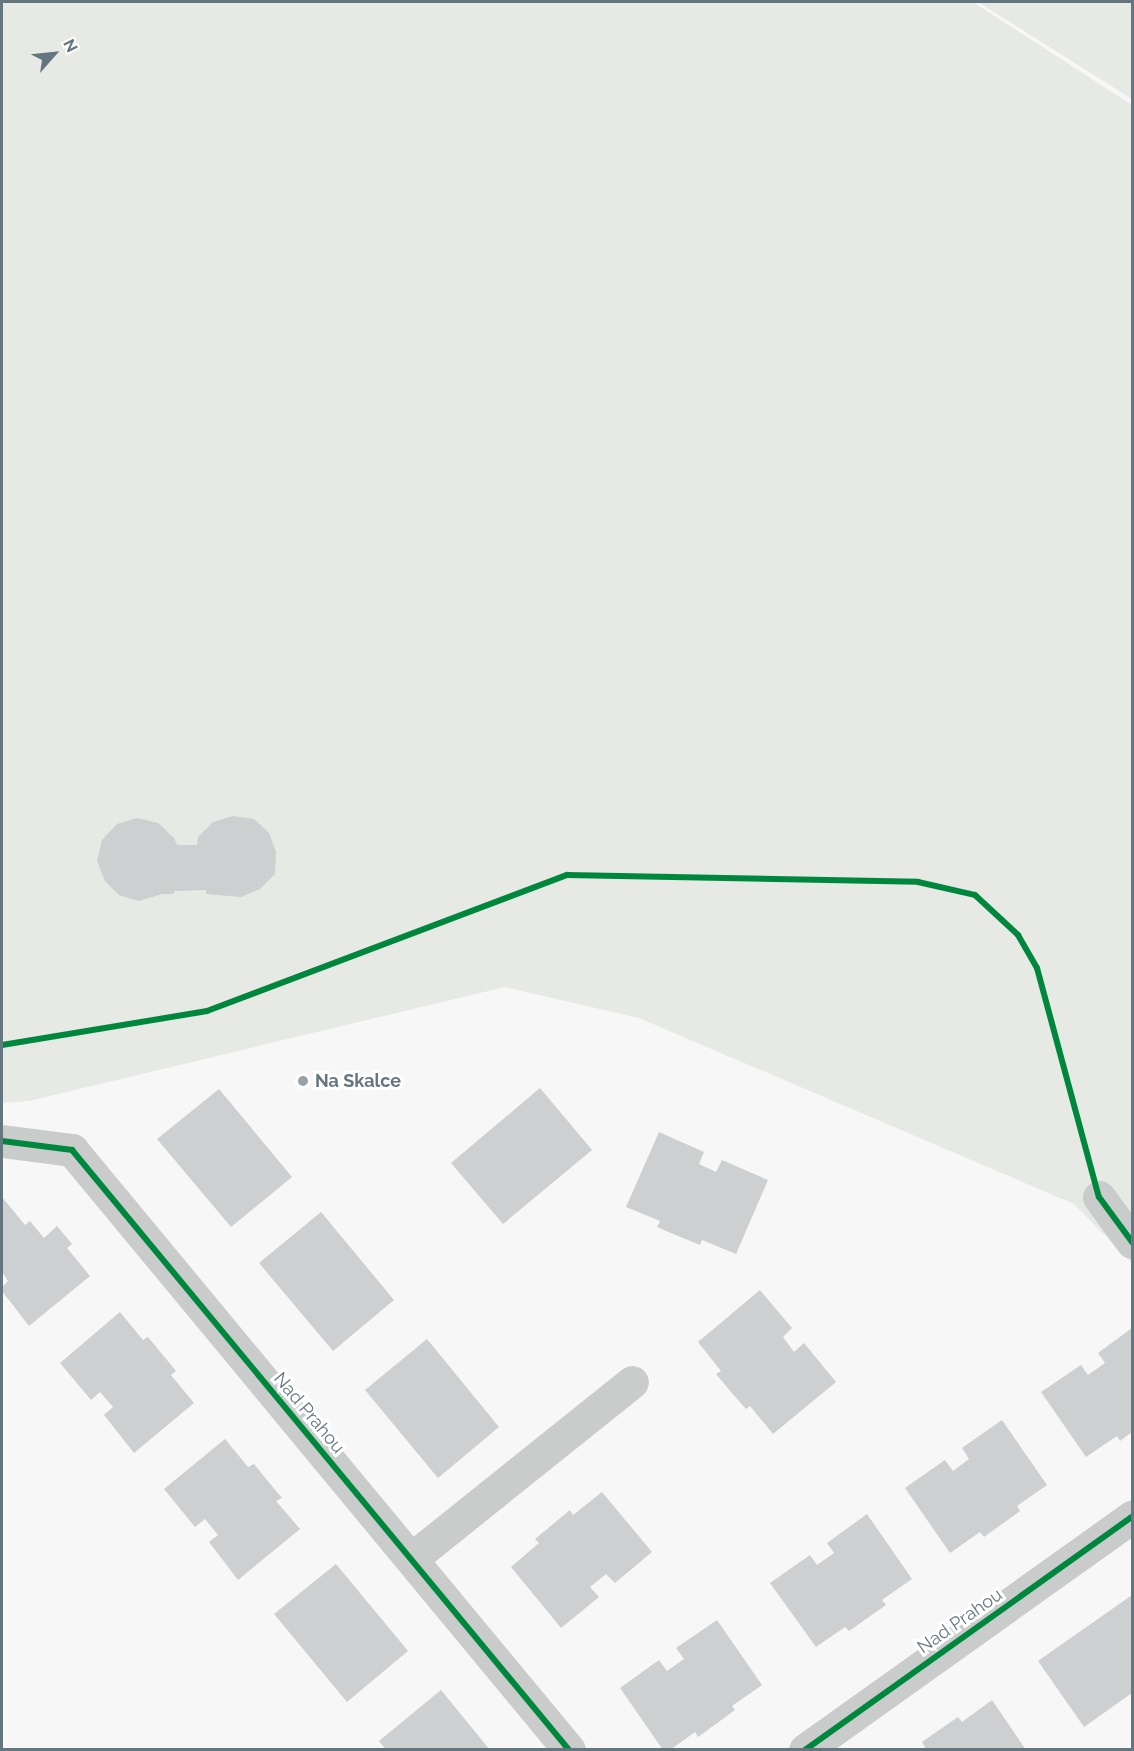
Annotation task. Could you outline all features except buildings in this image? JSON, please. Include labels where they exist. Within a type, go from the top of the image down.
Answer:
[{"type":"street","name":"Nad Prahou","points":[[2,1141],[72,1150],[569,1749]]},
{"type":"street","points":[[1099,1197],[1132,1242]]},
{"type":"street","points":[[411,1559],[632,1382]]},
{"type":"street","name":"Nad Prahou","points":[[805,1749],[1132,1517]]},
{"type":"shaded area","points":[[2,2],[973,2],[1132,105],[1132,1263],[1074,1204],[639,1018],[505,987],[29,1101],[2,1103]]},
{"type":"shaded area","points":[[978,2],[1132,2],[1132,99]]},
{"type":"cycle path","points":[[2,1045],[207,1011],[567,875],[918,882],[975,895],[1018,935],[1037,968],[1099,1197],[1132,1242]]},
{"type":"cycle path","points":[[2,1141],[72,1150],[569,1750]]},
{"type":"cycle path","points":[[805,1750],[1132,1517]]},
{"type":"place","name":"Na Skalce","points":[[303,1081]]}]
